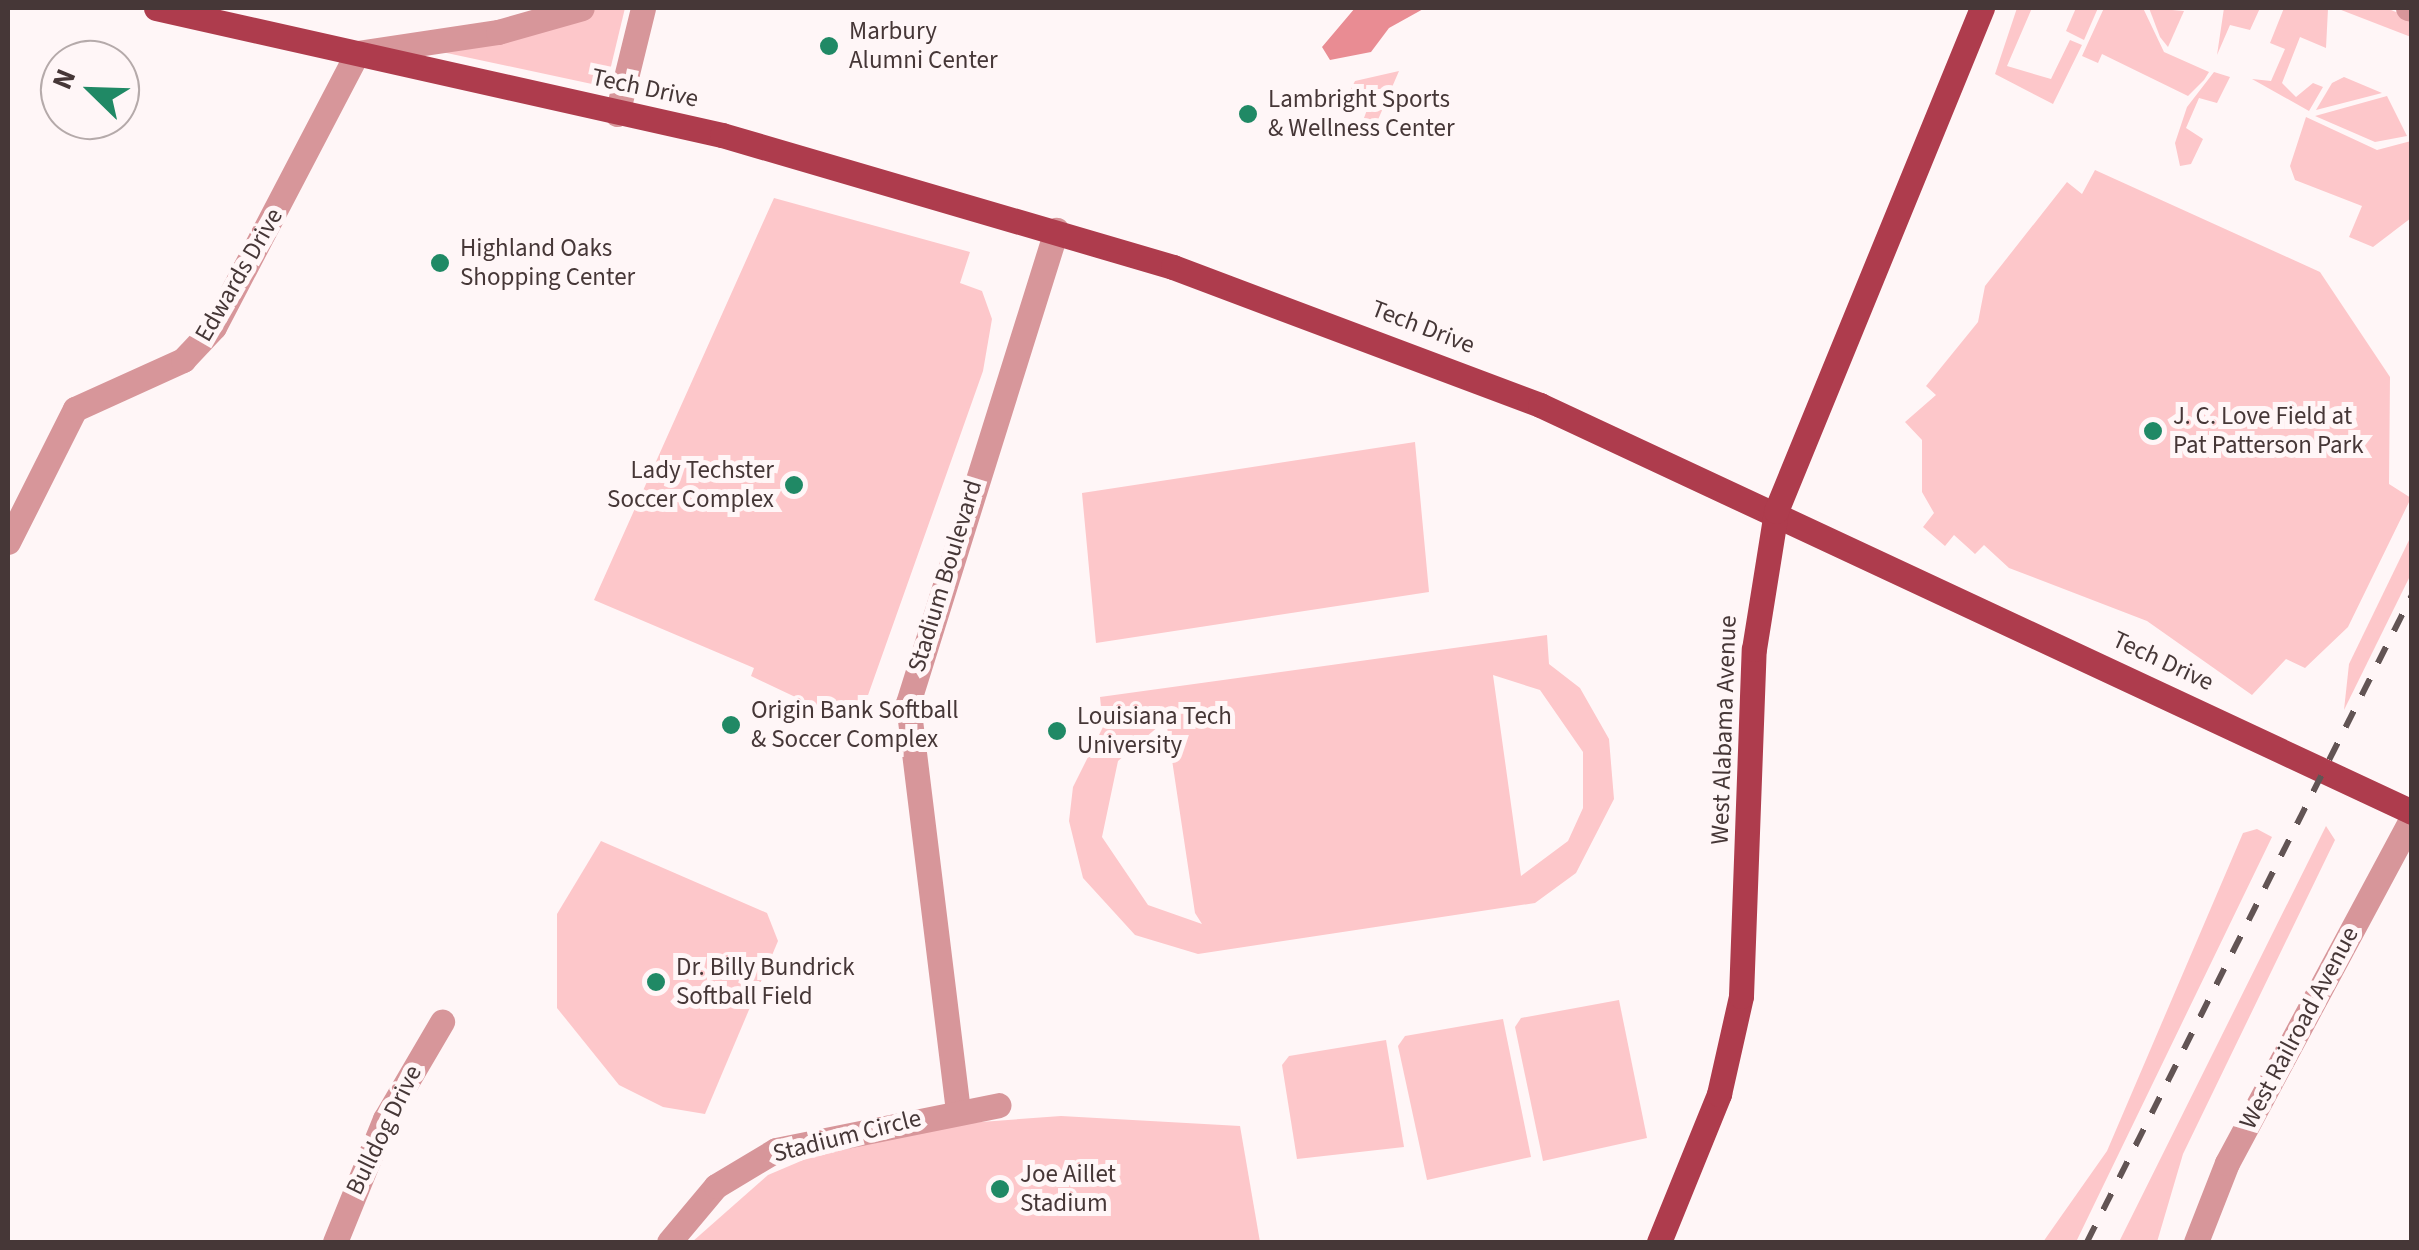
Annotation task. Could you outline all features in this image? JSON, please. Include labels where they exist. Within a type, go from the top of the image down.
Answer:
[{"type":"main road","name":"Tech Drive","points":[[156,8],[617,114],[1056,230],[1396,348],[1776,511],[2412,815]]},
{"type":"main road","name":"West Alabama Avenue","points":[[1659,1242],[1719,1094],[1741,996],[1754,648],[1776,511],[1982,8]]},
{"type":"street","points":[[357,53],[517,28],[582,8]]},
{"type":"street","points":[[617,114],[643,8]]},
{"type":"street","name":"Edwards Drive","points":[[8,542],[75,409],[183,360],[214,327],[357,53]]},
{"type":"street","name":"Stadium Boulevard","points":[[958,1111],[908,703],[924,628],[1056,230]]},
{"type":"street","name":"West Railroad Avenue","points":[[2196,1242],[2227,1162],[2412,815]]},
{"type":"street","name":"Bulldog Drive","points":[[336,1242],[385,1119],[442,1022]]},
{"type":"street","name":"Stadium Circle","points":[[669,1242],[716,1186],[776,1150],[999,1105]]},
{"type":"shaded area","points":[[595,8],[625,8],[606,87],[442,52]]},
{"type":"shaded area","points":[[1355,8],[1425,8],[1389,28],[1371,52],[1330,60],[1322,47]]},
{"type":"shaded area","points":[[2017,8],[2032,8],[2007,66],[2051,79],[2070,40],[2082,45],[2053,104],[1995,74]]},
{"type":"shaded area","points":[[2076,8],[2098,8],[2084,40],[2066,31]]},
{"type":"shaded area","points":[[2104,8],[2143,8],[2164,52],[2209,72],[2204,80],[2188,96],[2102,54],[2098,63],[2082,56]]},
{"type":"shaded area","points":[[2149,8],[2184,11],[2168,47],[2160,37]]},
{"type":"shaded area","points":[[2224,8],[2260,8],[2250,30],[2230,25],[2217,55]]},
{"type":"shaded area","points":[[2284,8],[2328,9],[2326,48],[2300,37],[2282,83],[2296,97],[2313,83],[2323,87],[2309,111],[2252,79],[2271,81],[2285,49],[2270,43]]},
{"type":"shaded area","points":[[2336,8],[2386,8],[2411,18],[2411,37]]},
{"type":"shaded area","points":[[1399,71],[1377,122],[1361,126],[1371,99],[1350,91],[1355,81]]},
{"type":"shaded area","points":[[2214,72],[2230,77],[2217,103],[2199,98],[2186,128],[2203,139],[2191,164],[2180,166],[2175,143],[2187,107]]},
{"type":"shaded area","points":[[2344,77],[2382,93],[2316,110],[2332,83]]},
{"type":"shaded area","points":[[2387,96],[2407,136],[2375,142],[2315,116]]},
{"type":"shaded area","points":[[2306,117],[2377,150],[2411,141],[2411,218],[2373,247],[2349,237],[2362,206],[2295,180],[2290,166]]},
{"type":"shaded area","name":"J. C. Love Field at Pat Patterson Park","points":[[2095,170],[2320,272],[2390,377],[2389,484],[2411,498],[2348,627],[2305,668],[2286,659],[2252,695],[2147,621],[2009,568],[1984,545],[1975,554],[1954,535],[1945,546],[1923,527],[1934,513],[1922,492],[1922,440],[1905,422],[1936,395],[1926,386],[1978,322],[1985,286],[2067,182],[2082,194]]},
{"type":"shaded area","name":"Lady Techster Soccer Complex","points":[[774,198],[970,252],[960,283],[982,291],[992,319],[983,371],[867,698],[827,712],[751,676],[754,668],[594,600]]},
{"type":"shaded area","points":[[1415,442],[1429,592],[1096,643],[1082,493]]},
{"type":"shaded area","points":[[2411,536],[2411,574],[2344,710],[2349,664]]},
{"type":"shaded area","points":[[1547,635],[1549,664],[1580,688],[1609,739],[1614,799],[1576,873],[1535,903],[1198,954],[1135,935],[1083,878],[1069,821],[1073,787],[1103,727],[1100,697]],"holes":[[[1493,675],[1540,690],[1583,752],[1583,808],[1568,841],[1521,876]],[[1166,720],[1195,913],[1202,924],[1148,905],[1102,837],[1118,761]]]},
{"type":"shaded area","points":[[2326,826],[2335,840],[2183,1154],[2157,1242],[2119,1242]]},
{"type":"shaded area","points":[[2257,829],[2272,837],[2076,1242],[2043,1242],[2107,1151],[2243,833]]},
{"type":"shaded area","name":"Dr. Billy Bundrick Softball Field","points":[[601,841],[767,913],[778,941],[705,1114],[663,1107],[619,1085],[557,1008],[557,914]]},
{"type":"shaded area","points":[[1619,1000],[1647,1138],[1543,1161],[1515,1027],[1521,1018]]},
{"type":"shaded area","points":[[1503,1019],[1531,1157],[1427,1180],[1398,1046],[1405,1036]]},
{"type":"shaded area","points":[[1386,1040],[1404,1147],[1297,1159],[1282,1065],[1289,1056]]},
{"type":"shaded area","name":"Joe Aillet Stadium","points":[[1061,1116],[1240,1126],[1260,1242],[692,1242],[768,1175],[808,1158],[954,1124]]},
{"type":"railway","points":[[2087,1242],[2412,595]]},
{"type":"place","name":"Marbury Alumni Center","points":[[829,46]]},
{"type":"place","name":"Lambright Sports & Wellness Center","points":[[1248,114]]},
{"type":"place","name":"Highland Oaks Shopping Center","points":[[440,263]]},
{"type":"place","name":"J. C. Love Field at Pat Patterson Park","points":[[2153,431]]},
{"type":"place","name":"Lady Techster Soccer Complex","points":[[794,485]]},
{"type":"place","name":"Origin Bank Softball & Soccer Complex","points":[[731,725]]},
{"type":"place","name":"Louisiana Tech University","points":[[1057,731]]},
{"type":"place","name":"Dr. Billy Bundrick Softball Field","points":[[656,982]]},
{"type":"place","name":"Joe Aillet Stadium","points":[[1000,1189]]}]
